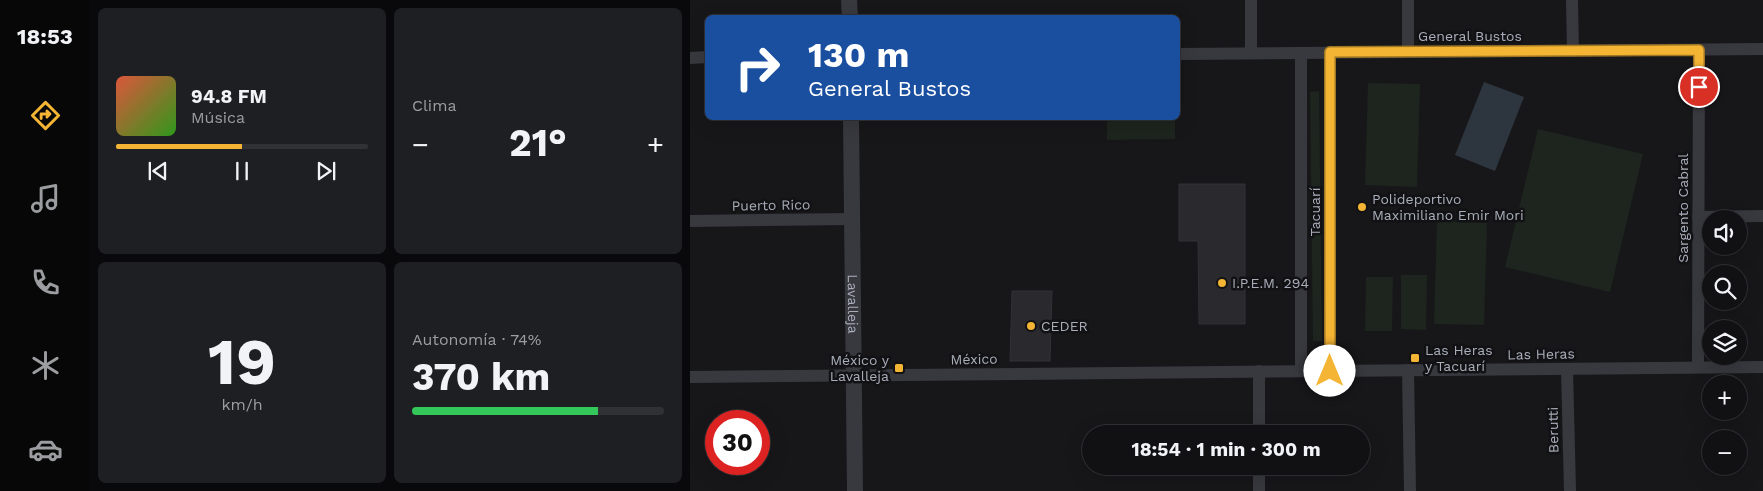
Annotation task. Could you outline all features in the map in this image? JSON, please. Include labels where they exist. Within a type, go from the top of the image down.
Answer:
[{"type":"street","points":[[850,0],[850,15]]},
{"type":"street","points":[[1251,0],[1251,53]]},
{"type":"street","points":[[1408,0],[1408,52]]},
{"type":"street","points":[[1572,0],[1573,51]]},
{"type":"street","name":"General Bustos","points":[[1180,54],[1763,49]]},
{"type":"street","name":"Sargento Cabral","points":[[1698,367],[1699,50]]},
{"type":"street","name":"Tacuarí","points":[[1330,52],[1330,371]]},
{"type":"street","name":"Tacuarí","points":[[1301,53],[1301,370]]},
{"type":"street","points":[[690,58],[705,57]]},
{"type":"street","name":"Lavalleja","points":[[851,120],[855,491]]},
{"type":"street","points":[[1698,217],[1763,216]]},
{"type":"street","name":"Puerto Rico","points":[[690,221],[852,219]]},
{"type":"street","name":"Las Heras","points":[[1258,371],[1763,367]]},
{"type":"street","name":"Berutti","points":[[1567,369],[1570,491]]},
{"type":"street","points":[[1408,370],[1410,491]]},
{"type":"street","points":[[1258,371],[1259,425]]},
{"type":"street","name":"México","points":[[690,377],[1258,371]]},
{"type":"street","points":[[1259,475],[1259,491]]},
{"type":"shaded area","points":[[1484,82],[1524,97],[1495,171],[1455,155]]},
{"type":"shaded area","points":[[1368,83],[1420,84],[1417,187],[1365,185]]},
{"type":"shaded area","points":[[1319,91],[1322,341],[1313,341],[1310,92]]},
{"type":"shaded area","points":[[1107,120],[1175,120],[1175,139],[1107,140]]},
{"type":"shaded area","points":[[1538,129],[1643,154],[1610,292],[1505,267]]},
{"type":"shaded area","points":[[1437,221],[1487,223],[1484,325],[1434,324]]},
{"type":"shaded area","points":[[1401,275],[1427,275],[1426,330],[1401,329]]},
{"type":"shaded area","points":[[1366,277],[1393,277],[1392,331],[1365,331]]},
{"type":"building","name":"I.P.E.M. 294","points":[[1179,184],[1245,184],[1245,324],[1199,324],[1198,241],[1179,241]]},
{"type":"building","name":"CEDER","points":[[1012,291],[1052,291],[1050,361],[1010,361]]},
{"type":"place","name":"Polideportivo Maximiliano Emir Mori","points":[[1362,207]]},
{"type":"place","name":"I.P.E.M. 294","points":[[1222,283]]},
{"type":"place","name":"CEDER","points":[[1031,326]]},
{"type":"place","name":"Las Heras y Tacuarí","points":[[1415,358]]},
{"type":"place","name":"México y Lavalleja","points":[[899,368]]},
{"type":"route","points":[[1330,371],[1330,52],[1699,50],[1699,87]]}]
